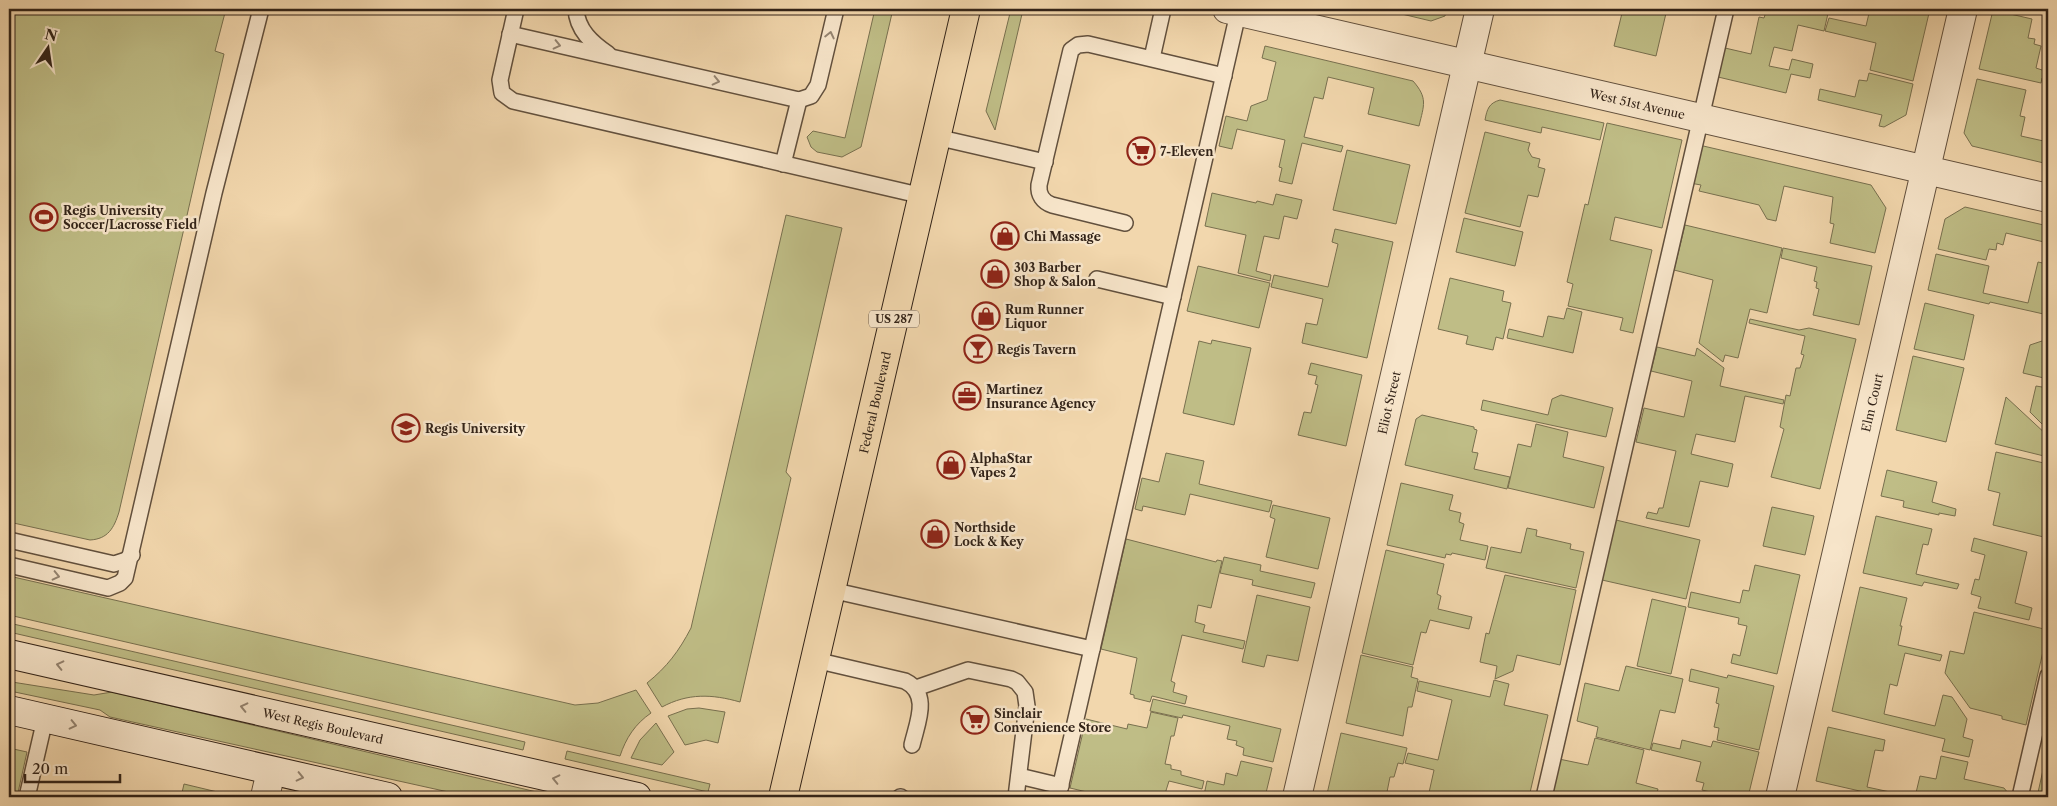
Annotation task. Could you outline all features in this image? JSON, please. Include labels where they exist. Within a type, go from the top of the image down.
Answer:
[{"type":"main road","name":"Federal Boulevard","points":[[783,797],[966,9]]},
{"type":"street","name":"Eliot Street","points":[[1298,797],[1480,9]]},
{"type":"street","name":"Elm Court","points":[[1780,797],[1963,9]]},
{"type":"street","name":"West 51st Avenue","points":[[1235,10],[2048,198]]},
{"type":"street","name":"West Regis Boulevard","points":[[9,654],[637,797]]},
{"type":"street","points":[[9,710],[388,797]]},
{"type":"street","points":[[265,797],[271,771]]},
{"type":"lane","points":[[9,565],[108,588],[120,583],[125,578],[132,555],[214,193],[261,9]]},
{"type":"lane","points":[[516,9],[500,86],[502,93],[513,101],[922,196]]},
{"type":"lane","points":[[576,9],[582,30],[594,44],[608,54],[622,60]]},
{"type":"lane","points":[[510,34],[798,100],[811,96],[818,84],[836,9]]},
{"type":"lane","points":[[1152,58],[1163,9]]},
{"type":"lane","points":[[1544,797],[1726,9]]},
{"type":"lane","points":[[1019,776],[1059,792],[1224,76],[1235,10]]},
{"type":"lane","points":[[1125,223],[1047,204],[1042,200],[1038,190],[1068,55],[1074,47],[1088,44],[1224,76]]},
{"type":"lane","points":[[783,164],[798,100]]},
{"type":"lane","points":[[936,137],[1045,162]]},
{"type":"lane","points":[[1097,279],[1173,297]]},
{"type":"lane","points":[[9,540],[114,564],[126,560],[132,555]]},
{"type":"lane","points":[[831,590],[1092,649]]},
{"type":"lane","points":[[815,660],[905,681],[916,688],[921,707],[912,745]]},
{"type":"lane","points":[[916,688],[968,670],[1011,679],[1022,687],[1026,692],[1027,706],[1016,797]]},
{"type":"lane","points":[[2020,797],[2048,676]]},
{"type":"lane","points":[[27,797],[45,719]]},
{"type":"shaded area","points":[[9,9],[226,9],[215,51],[224,54],[119,512],[115,523],[106,535],[90,540],[9,522]]},
{"type":"shaded area","points":[[875,9],[893,9],[861,147],[842,157],[817,152],[811,147],[807,137],[813,131],[845,138]]},
{"type":"shaded area","points":[[1011,9],[1028,9],[1022,14],[995,130],[986,111]]},
{"type":"shaded area","points":[[1381,9],[1447,9],[1445,16],[1431,21]]},
{"type":"shaded area","points":[[1623,9],[1667,9],[1656,56],[1614,46]]},
{"type":"shaded area","points":[[1767,9],[1829,9],[1824,31],[1798,25],[1792,51],[1774,47],[1769,66],[1789,70],[1792,59],[1813,64],[1810,78],[1791,74],[1786,93],[1718,77],[1725,48],[1751,54],[1759,17],[1764,18]]},
{"type":"shaded area","points":[[1870,9],[1930,9],[1913,81],[1870,70],[1876,43],[1825,31],[1829,18],[1866,26]]},
{"type":"shaded area","points":[[1993,10],[2032,19],[2028,38],[2035,39],[2034,44],[2041,46],[2036,68],[2048,72],[2048,79],[2042,78],[2041,83],[1979,69]]},
{"type":"shaded area","points":[[1265,46],[1413,81],[1421,92],[1424,102],[1419,126],[1368,114],[1374,88],[1328,77],[1323,99],[1314,97],[1304,137],[1343,146],[1341,152],[1302,143],[1292,184],[1279,181],[1282,168],[1279,167],[1285,140],[1237,129],[1232,149],[1219,146],[1226,116],[1247,121],[1251,106],[1267,100],[1276,62],[1262,58]]},
{"type":"shaded area","points":[[1869,73],[1913,84],[1906,115],[1884,127],[1879,126],[1882,115],[1818,100],[1820,89],[1855,97],[1859,80],[1867,81]]},
{"type":"shaded area","points":[[1977,79],[2026,90],[2020,116],[2025,117],[2021,136],[2048,142],[2048,164],[1972,146],[1964,133]]},
{"type":"shaded area","points":[[1500,100],[1604,123],[1600,140],[1542,127],[1541,133],[1485,120],[1489,107]]},
{"type":"shaded area","points":[[1607,123],[1682,140],[1662,228],[1615,217],[1610,240],[1652,250],[1633,333],[1620,330],[1623,318],[1568,306],[1573,284],[1567,282],[1585,204],[1588,205]]},
{"type":"shaded area","points":[[1485,132],[1530,143],[1528,150],[1532,157],[1540,159],[1538,167],[1545,169],[1538,197],[1528,195],[1520,227],[1465,213]]},
{"type":"shaded area","points":[[1699,145],[1871,185],[1886,208],[1875,253],[1830,243],[1834,224],[1830,223],[1833,197],[1784,186],[1776,221],[1767,219],[1759,205],[1699,191],[1701,185],[1690,183]]},
{"type":"shaded area","points":[[1347,150],[1410,165],[1396,224],[1333,210]]},
{"type":"shaded area","points":[[1212,193],[1273,205],[1276,194],[1302,200],[1297,219],[1284,216],[1279,239],[1264,236],[1256,271],[1271,275],[1270,281],[1238,273],[1246,235],[1205,226]]},
{"type":"shaded area","points":[[1965,207],[2048,226],[2048,243],[2006,233],[2003,245],[1997,243],[1996,250],[1989,249],[1986,260],[1938,249],[1945,219]]},
{"type":"shaded area","points":[[786,215],[842,228],[786,472],[791,478],[740,702],[720,697],[700,696],[681,699],[662,707],[647,683],[672,658],[691,628]]},
{"type":"shaded area","points":[[1464,218],[1523,232],[1515,266],[1456,252]]},
{"type":"shaded area","points":[[1685,225],[1782,248],[1767,313],[1750,309],[1738,358],[1725,355],[1723,362],[1699,343],[1713,280],[1674,270]]},
{"type":"shaded area","points":[[1335,229],[1393,242],[1367,358],[1302,343],[1306,323],[1317,325],[1323,299],[1271,287],[1274,275],[1328,287],[1338,244],[1332,242]]},
{"type":"shaded area","points":[[1783,248],[1872,266],[1859,325],[1813,315],[1819,289],[1816,288],[1817,282],[1814,281],[1817,267],[1781,258]]},
{"type":"shaded area","points":[[1936,254],[1989,266],[1983,293],[2028,303],[2038,262],[2047,264],[2048,262],[2048,315],[1928,290]]},
{"type":"shaded area","points":[[1198,266],[1270,283],[1259,328],[1187,311]]},
{"type":"shaded area","points":[[1450,278],[1504,291],[1502,301],[1511,303],[1503,339],[1496,337],[1493,350],[1466,344],[1468,336],[1438,329]]},
{"type":"shaded area","points":[[1925,303],[1974,315],[1964,360],[1914,349]]},
{"type":"shaded area","points":[[1567,308],[1582,312],[1573,353],[1507,338],[1509,329],[1543,337],[1548,316],[1564,319]]},
{"type":"shaded area","points":[[1750,319],[1799,330],[1809,328],[1856,339],[1820,489],[1771,477],[1784,429],[1780,427],[1786,395],[1790,396],[1796,368],[1800,368],[1804,355],[1801,354],[1805,336],[1749,323]]},
{"type":"shaded area","points":[[2048,339],[2048,379],[2023,373],[2030,345]]},
{"type":"shaded area","points":[[1212,340],[1251,348],[1234,425],[1183,413],[1199,341],[1211,344]]},
{"type":"shaded area","points":[[1657,347],[1695,356],[1697,348],[1724,368],[1720,386],[1784,400],[1783,404],[1745,396],[1735,442],[1696,434],[1691,454],[1733,464],[1728,487],[1700,481],[1689,527],[1646,518],[1648,512],[1657,514],[1659,508],[1663,508],[1676,451],[1636,442],[1644,408],[1684,417],[1692,381],[1651,371]]},
{"type":"shaded area","points":[[1913,356],[1964,368],[1946,442],[1896,430]]},
{"type":"shaded area","points":[[1311,363],[1362,375],[1346,446],[1298,435],[1304,412],[1311,413],[1318,385],[1315,384],[1317,376],[1308,374]]},
{"type":"shaded area","points":[[2036,386],[2048,388],[2048,430],[2030,412]]},
{"type":"shaded area","points":[[1561,395],[1613,408],[1606,437],[1481,410],[1483,400],[1548,415],[1552,399]]},
{"type":"shaded area","points":[[2006,397],[2048,436],[2044,456],[1995,444]]},
{"type":"shaded area","points":[[1422,415],[1474,427],[1477,430],[1472,452],[1478,453],[1474,469],[1510,477],[1507,489],[1405,465],[1416,419]]},
{"type":"shaded area","points":[[1536,424],[1568,432],[1563,457],[1604,467],[1594,508],[1508,488],[1518,444],[1531,447]]},
{"type":"shaded area","points":[[1996,452],[2048,464],[2048,538],[1993,525],[2000,493],[1988,490]]},
{"type":"shaded area","points":[[1166,453],[1204,461],[1199,484],[1272,501],[1269,512],[1190,494],[1185,515],[1143,506],[1142,511],[1135,509],[1142,478],[1159,482]]},
{"type":"shaded area","points":[[1887,470],[1937,482],[1932,502],[1956,509],[1955,516],[1939,513],[1939,515],[1903,507],[1904,501],[1881,496]]},
{"type":"shaded area","points":[[1401,483],[1453,495],[1449,510],[1461,513],[1459,522],[1464,524],[1460,540],[1488,546],[1485,560],[1452,553],[1451,555],[1446,554],[1445,558],[1387,545]]},
{"type":"shaded area","points":[[1273,505],[1330,518],[1318,569],[1266,557],[1275,519],[1270,517]]},
{"type":"shaded area","points":[[1772,507],[1814,516],[1805,555],[1763,546]]},
{"type":"shaded area","points":[[1876,516],[1932,529],[1928,545],[1923,544],[1916,574],[1959,584],[1957,589],[1924,582],[1922,586],[1863,573]]},
{"type":"shaded area","points":[[1616,520],[1700,540],[1686,599],[1602,580]]},
{"type":"shaded area","points":[[1527,528],[1537,530],[1536,536],[1571,544],[1570,549],[1584,552],[1576,588],[1486,568],[1491,547],[1521,553]]},
{"type":"shaded area","points":[[1974,538],[2027,552],[2015,603],[2032,608],[2029,620],[1978,608],[1981,597],[1971,594],[1975,579],[1979,580],[1985,555],[1971,551]]},
{"type":"shaded area","points":[[1126,539],[1216,562],[1217,560],[1222,561],[1211,608],[1198,605],[1195,622],[1205,625],[1203,632],[1245,641],[1243,649],[1182,635],[1171,681],[1175,683],[1173,692],[1187,696],[1185,704],[1152,696],[1150,702],[1134,698],[1134,695],[1130,694],[1137,658],[1101,649]]},
{"type":"shaded area","points":[[1386,550],[1444,564],[1437,594],[1441,596],[1438,609],[1472,617],[1469,629],[1430,620],[1426,633],[1421,632],[1413,665],[1362,653]]},
{"type":"shaded area","points":[[1224,557],[1261,565],[1260,571],[1315,583],[1311,598],[1252,585],[1253,580],[1220,573]]},
{"type":"shaded area","points":[[1755,565],[1800,575],[1777,674],[1731,663],[1733,654],[1740,656],[1747,626],[1738,624],[1739,618],[1688,607],[1691,592],[1740,603],[1743,590],[1749,591]]},
{"type":"shaded area","points":[[1505,575],[1576,590],[1560,665],[1517,655],[1513,671],[1495,679],[1497,666],[1480,662],[1486,633],[1489,634]]},
{"type":"shaded area","points":[[9,576],[575,705],[598,703],[636,690],[651,713],[632,732],[620,756],[9,615]]},
{"type":"shaded area","points":[[1860,587],[1907,598],[1900,626],[1902,626],[1898,645],[1942,655],[1940,661],[1905,653],[1897,686],[1890,684],[1884,714],[1935,726],[1943,695],[1952,697],[1967,719],[1963,737],[1973,740],[1969,757],[1942,751],[1945,739],[1832,711]]},
{"type":"shaded area","points":[[1257,595],[1310,607],[1298,661],[1267,655],[1264,667],[1242,662]]},
{"type":"shaded area","points":[[1652,599],[1686,607],[1671,674],[1637,666]]},
{"type":"shaded area","points":[[1974,612],[2048,630],[2026,725],[2002,719],[2002,716],[1970,708],[1945,673],[1950,651],[1964,654]]},
{"type":"shaded area","points":[[9,623],[525,742],[523,750],[9,632]]},
{"type":"shaded area","points":[[1361,655],[1413,667],[1411,677],[1418,679],[1412,707],[1408,707],[1403,736],[1346,723]]},
{"type":"shaded area","points":[[1626,666],[1683,679],[1675,713],[1660,710],[1650,750],[1596,737],[1598,727],[1577,721],[1585,683],[1619,691]]},
{"type":"shaded area","points":[[1691,669],[1727,678],[1728,675],[1774,686],[1759,750],[1717,740],[1719,728],[1714,727],[1719,704],[1716,703],[1719,688],[1689,681]]},
{"type":"shaded area","points":[[1494,680],[1509,684],[1504,705],[1548,715],[1529,797],[1428,797],[1434,770],[1405,763],[1408,753],[1438,760],[1452,700],[1417,691],[1419,681],[1490,697]]},
{"type":"shaded area","points":[[12,682],[94,695],[112,692],[558,797],[471,797],[110,717],[100,710],[10,691]]},
{"type":"shaded area","points":[[1153,699],[1281,729],[1273,762],[1243,755],[1244,748],[1236,745],[1237,741],[1227,739],[1230,726],[1183,715],[1182,718],[1150,711]]},
{"type":"shaded area","points":[[699,708],[725,712],[718,743],[706,740],[685,745],[668,716],[687,709]]},
{"type":"shaded area","points":[[1151,712],[1178,718],[1174,736],[1171,736],[1165,764],[1171,765],[1171,769],[1181,771],[1181,775],[1204,781],[1202,789],[1169,781],[1164,797],[1108,797],[1070,788],[1086,719],[1127,729],[1128,724],[1147,728]]},
{"type":"shaded area","points":[[656,723],[674,752],[662,765],[631,758],[640,740]]},
{"type":"shaded area","points":[[1828,727],[1885,740],[1883,751],[1875,750],[1867,787],[1913,797],[1886,797],[1816,781]]},
{"type":"shaded area","points":[[1341,733],[1407,748],[1403,764],[1398,763],[1394,777],[1390,777],[1386,797],[1342,797],[1327,794]]},
{"type":"shaded area","points":[[1595,738],[1644,750],[1636,783],[1658,789],[1656,797],[1550,797],[1559,759],[1588,765]]},
{"type":"shaded area","points":[[1682,740],[1711,747],[1713,741],[1759,752],[1748,797],[1731,797],[1702,790],[1704,783],[1696,781],[1701,762],[1651,750],[1653,743],[1680,749]]},
{"type":"shaded area","points":[[9,748],[27,752],[17,797],[9,797]]},
{"type":"shaded area","points":[[567,751],[710,784],[708,792],[565,759]]},
{"type":"shaded area","points":[[1941,756],[1968,762],[1964,779],[2004,788],[2008,793],[2007,797],[1915,797],[1920,776],[1936,779]]},
{"type":"shaded area","points":[[1241,761],[1272,768],[1265,797],[1214,797],[1204,795],[1207,781],[1224,785],[1226,773],[1237,776]]},
{"type":"shaded area","points":[[2045,761],[2048,762],[2048,797],[2037,797]]},
{"type":"shaded area","points":[[184,784],[230,795],[230,797],[181,797]]},
{"type":"place","name":"7-Eleven","points":[[1141,151]]},
{"type":"place","name":"Regis University Soccer/Lacrosse Field","points":[[44,217]]},
{"type":"place","name":"Chi Massage","points":[[1005,236]]},
{"type":"place","name":"303 Barber Shop & Salon","points":[[995,274]]},
{"type":"place","name":"Rum Runner Liquor","points":[[986,316]]},
{"type":"place","name":"Regis Tavern","points":[[978,349]]},
{"type":"place","name":"Martinez Insurance Agency","points":[[967,396]]},
{"type":"place","name":"Regis University","points":[[406,428]]},
{"type":"place","name":"AlphaStar Vapes 2","points":[[951,465]]},
{"type":"place","name":"Northside Lock & Key","points":[[935,534]]},
{"type":"place","name":"Sinclair Convenience Store","points":[[975,720]]}]
